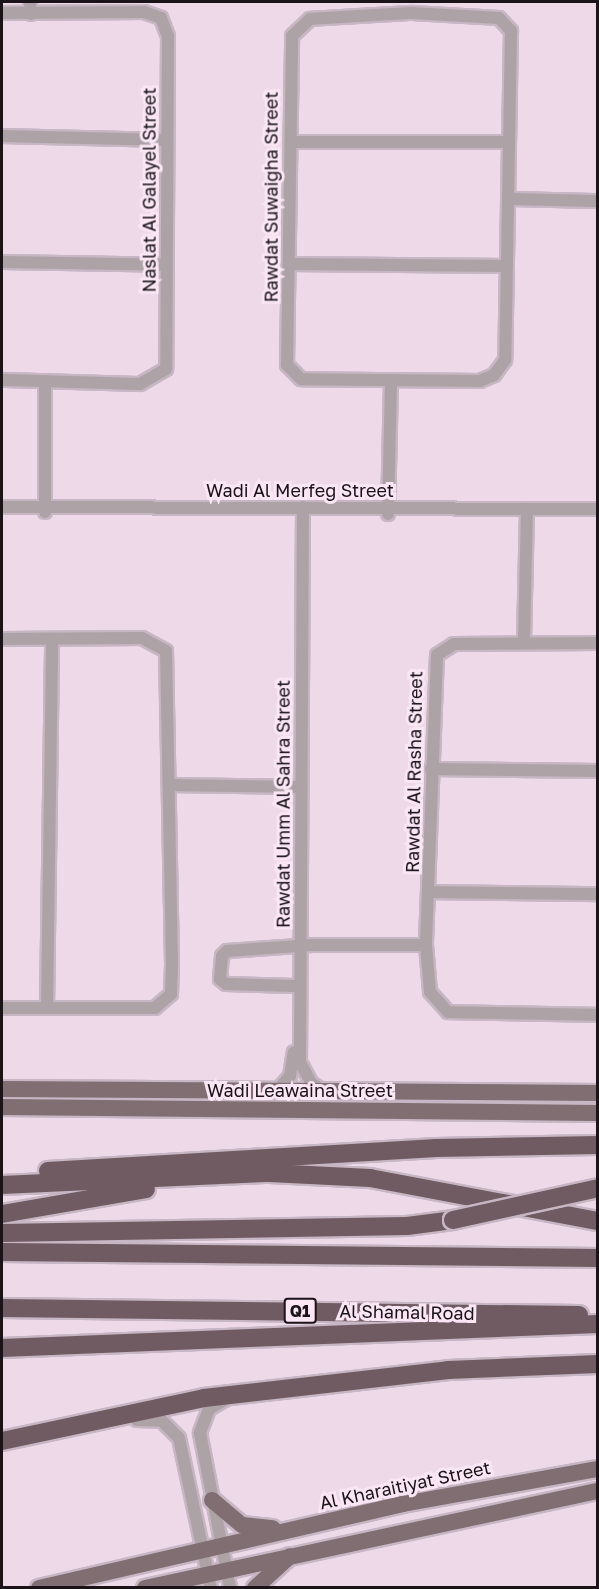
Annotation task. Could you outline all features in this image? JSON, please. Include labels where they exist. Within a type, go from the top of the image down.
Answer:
[{"type":"highway","points":[[2,1176],[218,1158],[597,1146]]},
{"type":"highway","points":[[2,1214],[270,1173]]},
{"type":"highway","points":[[2,1185],[270,1173],[370,1178],[597,1221]]},
{"type":"highway","points":[[2,1233],[453,1220],[597,1188]]},
{"type":"highway","points":[[2,1252],[597,1258]]},
{"type":"highway","name":"Al Shamal Road","points":[[2,1308],[597,1315]]},
{"type":"highway","points":[[2,1348],[597,1324]]},
{"type":"highway","points":[[2,1441],[238,1394],[448,1370],[597,1364]]},
{"type":"main road","name":"Wadi Leawaina Street","points":[[2,1089],[597,1093]]},
{"type":"main road","name":"Wadi Leawaina Street","points":[[2,1107],[597,1113]]},
{"type":"main road","name":"Al Kharaitiyat Street","points":[[39,1587],[309,1526],[597,1469]]},
{"type":"main road","points":[[145,1587],[209,1581],[227,1570],[597,1491]]},
{"type":"main road","points":[[212,1500],[250,1527],[309,1526]]},
{"type":"main road","points":[[255,1587],[290,1556]]},
{"type":"street","name":"Rawdat Suwaigha Street","points":[[406,7],[493,16],[509,26],[506,352],[499,370],[480,381],[311,380],[291,374],[290,44],[298,25],[318,18],[406,7]]},
{"type":"street","name":"Naslat Al Galayel Street","points":[[2,13],[30,8],[144,12],[161,18],[168,36],[167,362],[160,377],[140,384],[2,380]]},
{"type":"street","points":[[2,136],[166,140]]},
{"type":"street","points":[[291,142],[509,142]]},
{"type":"street","points":[[508,199],[597,201]]},
{"type":"street","points":[[2,262],[166,265]]},
{"type":"street","points":[[289,264],[507,266]]},
{"type":"street","points":[[45,381],[45,509]]},
{"type":"street","points":[[388,512],[391,381]]},
{"type":"street","name":"Wadi Al Merfeg Street","points":[[2,507],[388,512],[597,510]]},
{"type":"street","name":"Wadi Al Merfeg Street","points":[[2,513],[45,509]]},
{"type":"street","name":"Rawdat Umm Al Sahra Street","points":[[300,511],[297,948],[300,1062],[311,1083],[324,1092]]},
{"type":"street","points":[[524,642],[527,512]]},
{"type":"street","name":"Wadi Al Merfeg Street","points":[[527,512],[597,516]]},
{"type":"street","points":[[2,639],[142,638],[163,646],[169,664],[172,966],[168,1000],[146,1009],[2,1008]]},
{"type":"street","points":[[47,1008],[52,639]]},
{"type":"street","name":"Rawdat Al Rasha Street","points":[[597,644],[524,642],[454,644],[437,654],[431,769],[430,892],[426,945],[430,992],[448,1012],[597,1015]]},
{"type":"street","points":[[431,769],[597,771]]},
{"type":"street","points":[[170,785],[298,787]]},
{"type":"street","points":[[430,892],[597,894]]},
{"type":"street","points":[[294,986],[226,984],[220,979],[227,951],[426,945]]},
{"type":"street","name":"Rawdat Umm Al Sahra Street","points":[[277,1091],[294,1063],[294,986],[297,948]]},
{"type":"street","points":[[230,1587],[200,1426],[214,1405],[238,1394]]},
{"type":"street","points":[[2,1449],[144,1419],[162,1421],[181,1444],[209,1581]]}]
